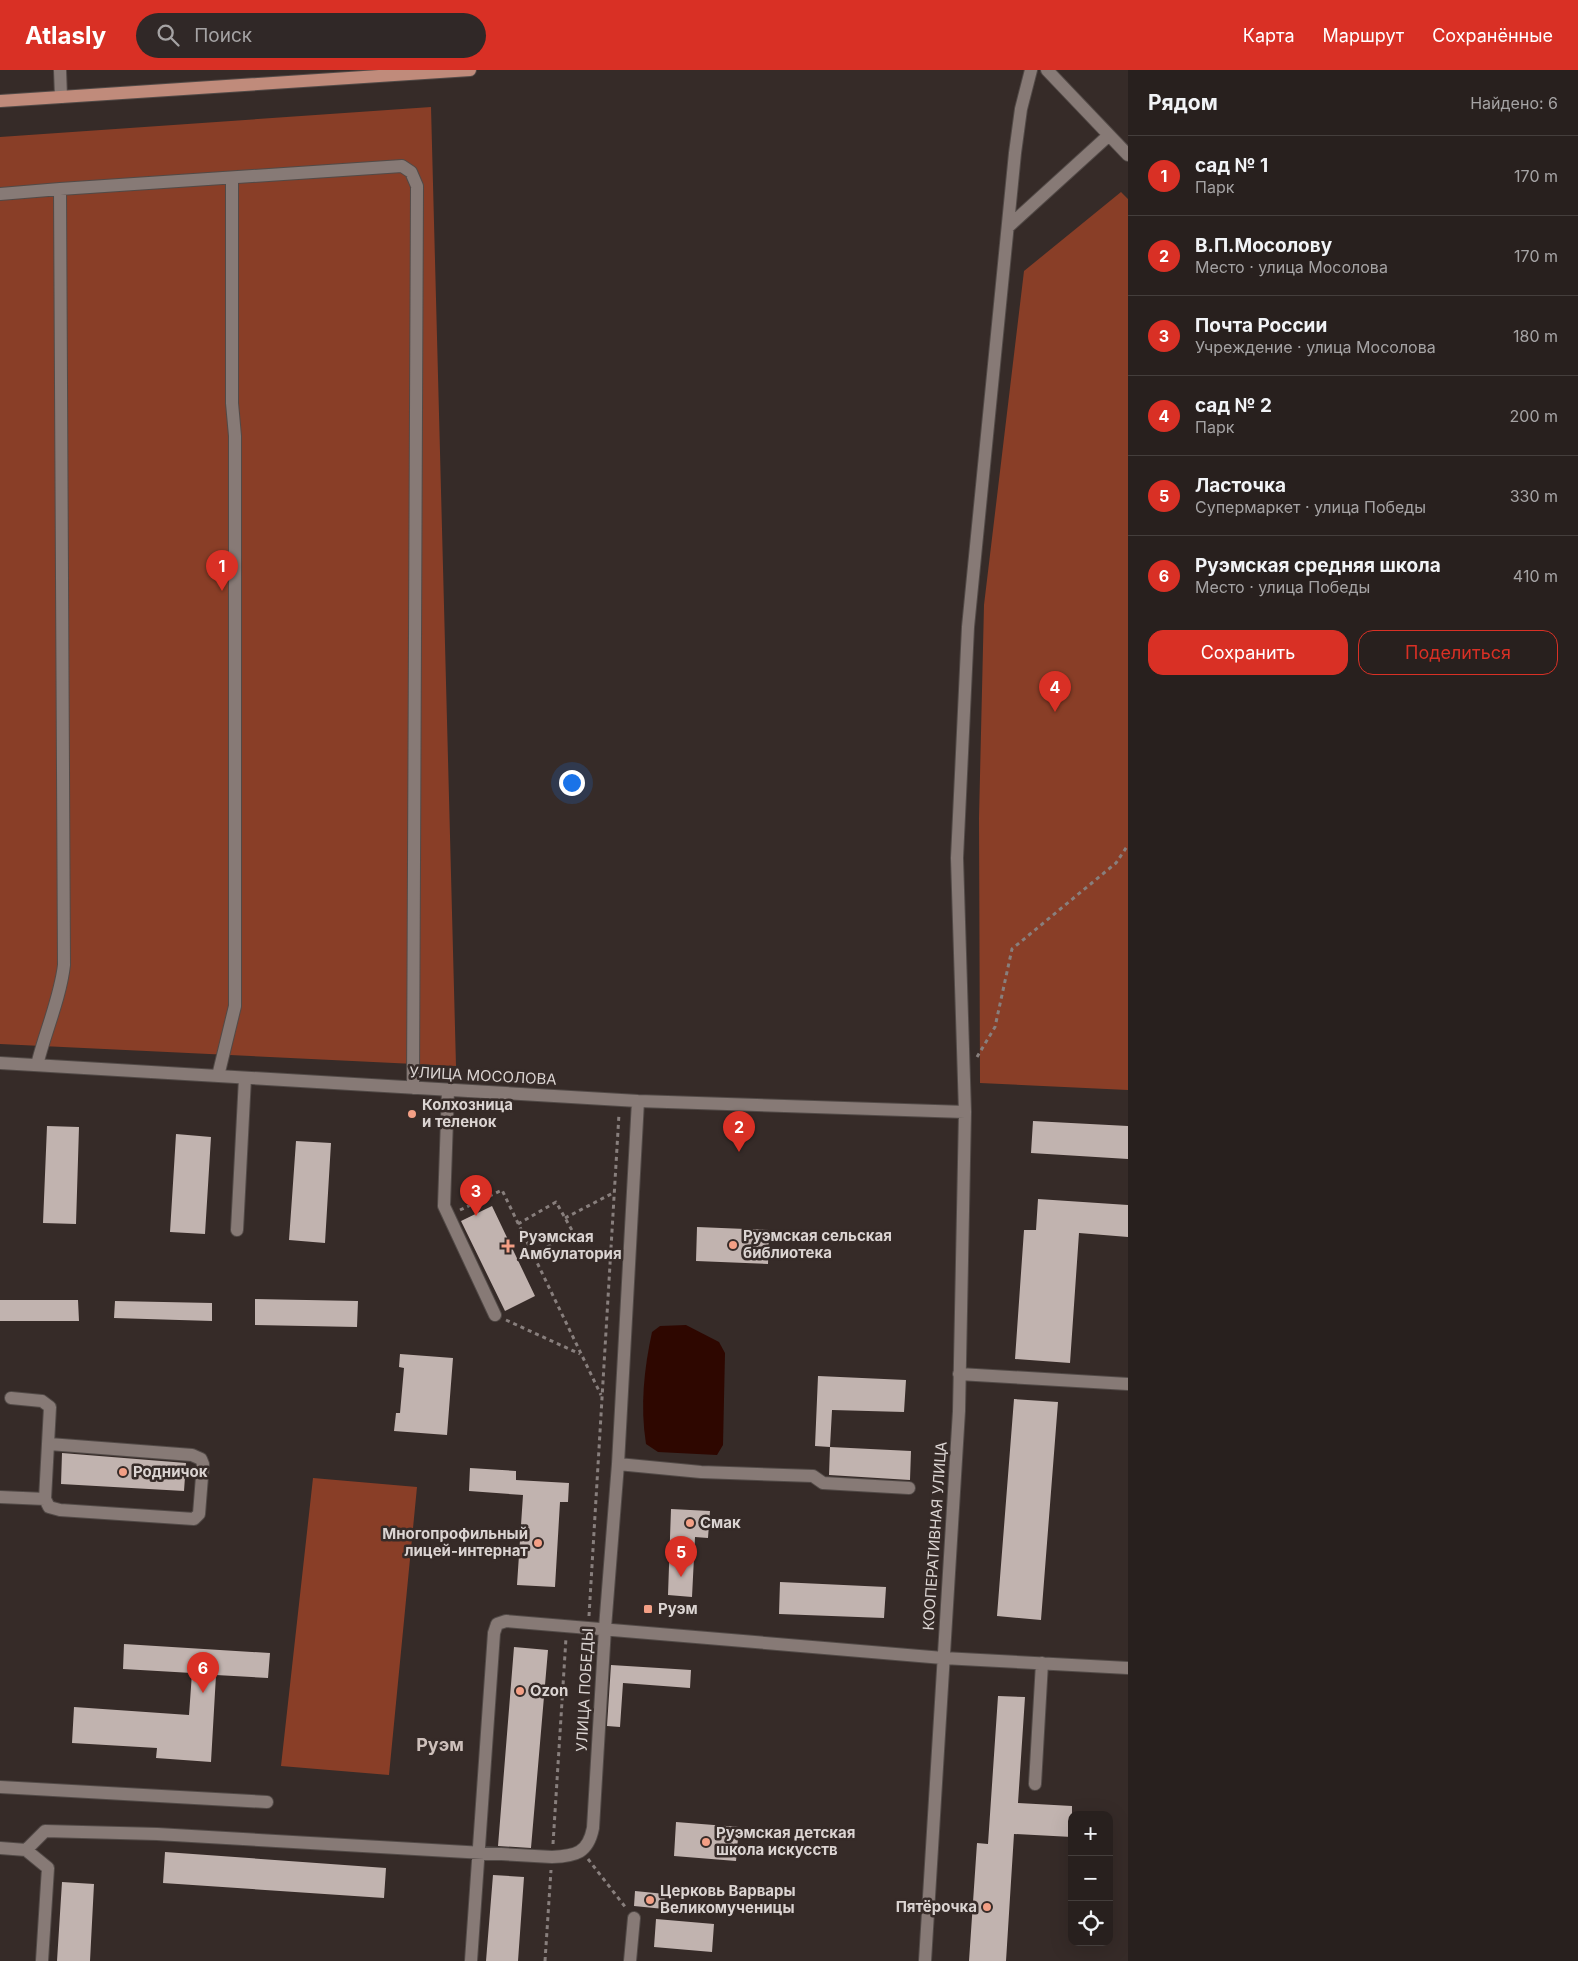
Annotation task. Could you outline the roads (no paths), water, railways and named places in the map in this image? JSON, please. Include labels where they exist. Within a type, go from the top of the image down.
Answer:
[{"type":"main road","points":[[0,101],[470,70]]},
{"type":"street","points":[[60,70],[62,96]]},
{"type":"street","name":"КООПЕРАТИВНАЯ УЛИЦА","points":[[925,1961],[959,1374],[964,1112],[957,858],[968,627],[1020,109],[1031,70]]},
{"type":"street","points":[[1047,70],[1128,155]]},
{"type":"street","points":[[1008,227],[1108,136]]},
{"type":"street","points":[[0,194],[402,166],[411,172],[417,186],[413,1088]]},
{"type":"street","points":[[218,1076],[235,1006],[235,436],[232,404],[232,178]]},
{"type":"street","points":[[37,1065],[45,1032],[62,983],[64,965],[60,190]]},
{"type":"street","name":"УЛИЦА МОСОЛОВА","points":[[0,1063],[638,1102],[964,1112]]},
{"type":"street","points":[[237,1230],[245,1078]]},
{"type":"street","points":[[448,1090],[444,1206],[495,1315]]},
{"type":"street","name":"УЛИЦА ПОБЕДЫ","points":[[479,1852],[552,1857],[568,1856],[582,1851],[590,1843],[593,1828],[605,1628],[618,1464],[638,1102]]},
{"type":"street","points":[[959,1374],[1128,1384]]},
{"type":"street","points":[[10,1398],[42,1401],[50,1407],[45,1499],[49,1507],[60,1510],[194,1519],[200,1514],[203,1464],[201,1459],[192,1455],[49,1444]]},
{"type":"street","points":[[618,1464],[701,1472],[813,1476],[823,1483],[909,1488]]},
{"type":"street","points":[[0,1497],[45,1499]]},
{"type":"street","points":[[471,1961],[494,1633],[497,1624],[506,1621],[589,1626],[943,1658],[1128,1668]]},
{"type":"street","points":[[1035,1784],[1042,1663]]},
{"type":"street","points":[[0,1787],[267,1802]]},
{"type":"street","points":[[26,1850],[45,1830],[157,1834],[479,1852]]},
{"type":"street","points":[[0,1848],[26,1850],[48,1868],[42,1961]]},
{"type":"street","points":[[630,1961],[634,1918]]},
{"type":"place","name":"сад № 1","points":[[222,591]]},
{"type":"place","name":"сад № 2","points":[[1055,712]]},
{"type":"place","name":"Колхозница и теленок","points":[[412,1114]]},
{"type":"place","name":"В.П.Мосолову","points":[[739,1152]]},
{"type":"place","name":"Почта России","points":[[476,1216]]},
{"type":"place","name":"Руэмская сельская библиотека","points":[[733,1245]]},
{"type":"place","name":"Руэмская Амбулатория","points":[[508,1246]]},
{"type":"place","name":"Родничок","points":[[123,1472]]},
{"type":"place","name":"Смак","points":[[690,1523]]},
{"type":"place","name":"Многопрофильный лицей-интернат","points":[[538,1543]]},
{"type":"place","name":"Ласточка","points":[[681,1577]]},
{"type":"place","name":"Руэм","points":[[648,1609]]},
{"type":"place","name":"Ozon","points":[[520,1691]]},
{"type":"place","name":"Руэмская средняя школа","points":[[203,1693]]},
{"type":"place","name":"Руэмская детская школа искусств","points":[[706,1842]]},
{"type":"place","name":"Церковь Варвары Великомученицы","points":[[650,1900]]},
{"type":"place","name":"Пятёрочка","points":[[987,1907]]},
{"type":"district","name":"Руэм","points":[[440,1745]]}]
